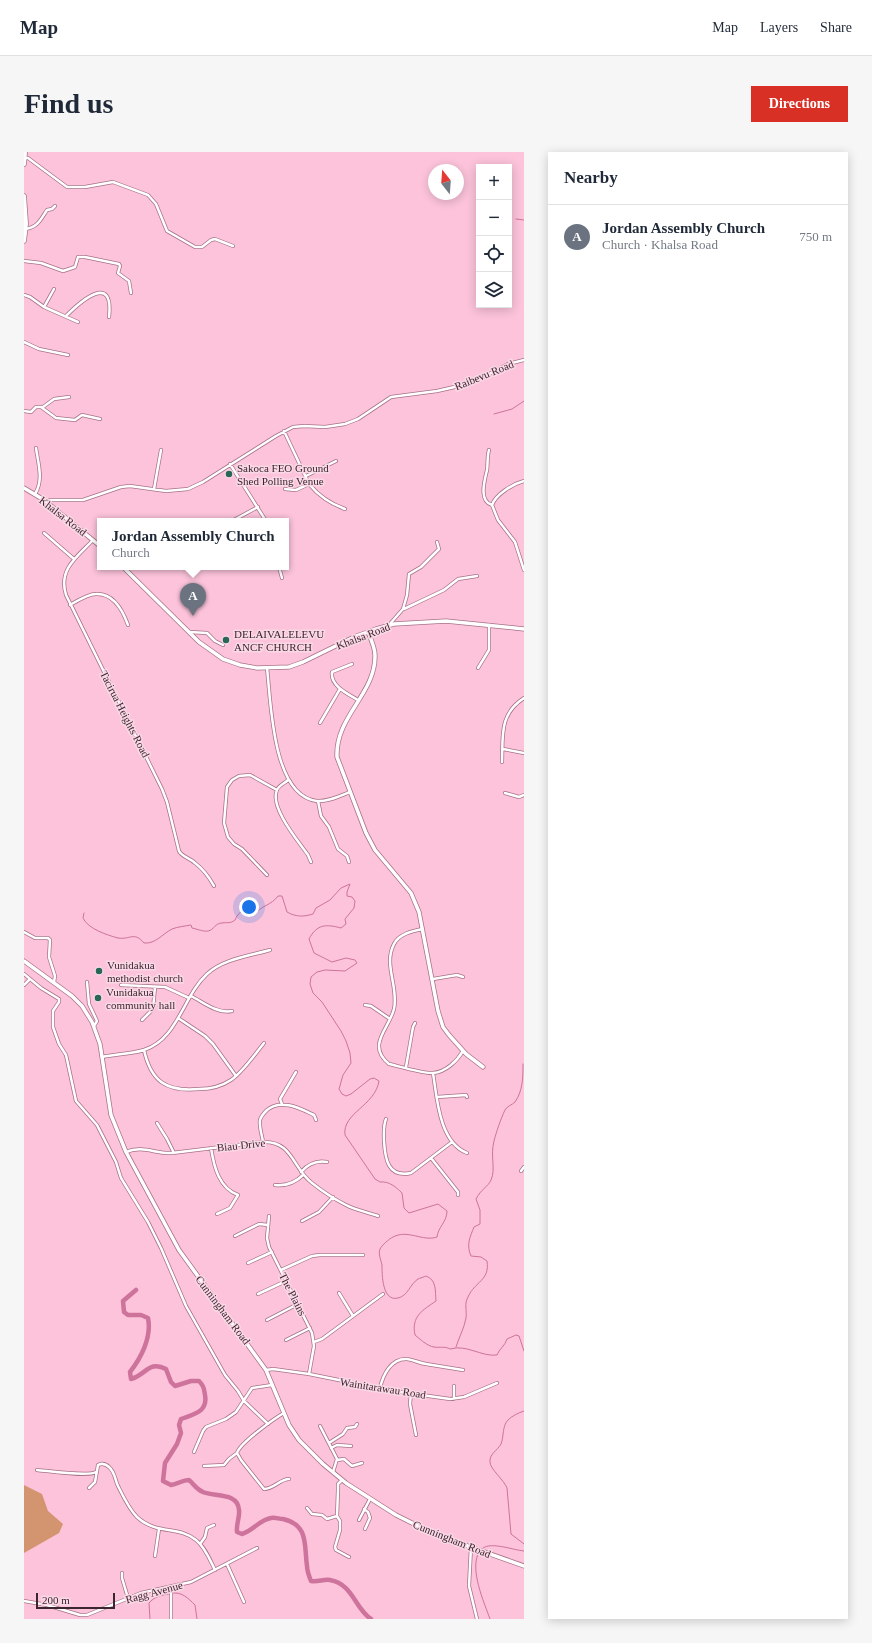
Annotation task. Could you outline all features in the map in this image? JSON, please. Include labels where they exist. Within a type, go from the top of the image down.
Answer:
[{"type":"main road","points":[[24,164],[25,152]]},
{"type":"main road","points":[[24,196],[26,229],[24,241]]},
{"type":"main road","name":"Khalsa Road","points":[[24,488],[44,500],[97,543]]},
{"type":"main road","name":"Khalsa Road","points":[[126,570],[199,642],[223,659],[240,665],[267,668],[289,667],[368,632],[389,626],[419,622],[446,621],[524,629]]},
{"type":"main road","points":[[368,632],[375,655],[373,671],[366,690],[358,700],[344,724],[337,748],[340,766],[366,833],[375,850],[411,893],[419,912],[438,1011],[443,1027],[464,1051],[483,1067]]},
{"type":"main road","name":"Cunningham Road","points":[[24,961],[79,1002],[94,1026],[98,1036],[112,1115],[126,1152],[186,1260],[266,1370],[289,1425],[298,1438],[342,1480],[370,1499],[417,1526],[524,1566]]},
{"type":"street","points":[[24,158],[28,158],[66,187],[85,187],[113,182],[148,195],[156,204],[168,231],[195,247],[202,247],[214,239],[233,246]]},
{"type":"street","points":[[26,229],[31,228],[41,221],[47,210],[52,209],[55,206]]},
{"type":"street","points":[[24,261],[63,271],[75,267],[78,257],[119,264],[120,266],[118,273],[129,281],[131,293]]},
{"type":"street","points":[[44,307],[54,289]]},
{"type":"street","points":[[66,316],[92,294],[101,293],[108,297],[109,317]]},
{"type":"street","points":[[24,295],[30,297],[44,307],[78,322]]},
{"type":"street","points":[[24,342],[39,349],[68,355]]},
{"type":"street","name":"Raibevu Road","points":[[284,431],[298,426],[334,427],[352,422],[384,400],[396,395],[437,391],[459,386],[482,378],[508,364],[524,360]]},
{"type":"street","points":[[24,411],[28,412],[36,407],[43,407],[54,399],[69,398]]},
{"type":"street","points":[[43,407],[56,418],[75,420],[82,415],[100,419]]},
{"type":"street","points":[[44,500],[83,500],[127,486],[177,491],[196,486],[284,431],[309,484],[315,491],[337,506],[345,509]]},
{"type":"street","points":[[35,494],[39,488],[40,473],[36,448]]},
{"type":"street","points":[[154,489],[161,450]]},
{"type":"street","points":[[489,450],[483,486],[487,501],[492,505],[498,520],[515,542],[524,570]]},
{"type":"street","points":[[306,476],[336,461]]},
{"type":"street","points":[[230,464],[264,518]]},
{"type":"street","points":[[492,505],[496,497],[524,481]]},
{"type":"street","points":[[285,489],[296,490],[309,484]]},
{"type":"street","points":[[238,518],[258,508]]},
{"type":"street","points":[[44,533],[74,559]]},
{"type":"street","name":"Tacirua Heights Road","points":[[93,539],[68,566],[63,584],[70,605],[162,789],[167,802],[180,854],[194,862],[207,875],[214,886]]},
{"type":"street","points":[[389,626],[403,609],[408,595],[408,576],[410,572],[421,567],[438,549],[437,542]]},
{"type":"street","points":[[280,570],[282,578]]},
{"type":"street","points":[[403,609],[444,590],[458,579],[477,576]]},
{"type":"street","points":[[70,605],[96,594],[109,597],[124,613],[128,625]]},
{"type":"street","points":[[478,668],[489,650],[488,625]]},
{"type":"street","points":[[189,632],[207,633],[215,641],[223,645]]},
{"type":"street","points":[[352,664],[332,672],[331,676],[340,689],[358,700]]},
{"type":"street","points":[[267,668],[275,735],[282,766],[288,780],[304,797],[318,801],[332,799],[350,792]]},
{"type":"street","points":[[320,722],[340,689]]},
{"type":"street","points":[[502,762],[502,736],[505,721],[513,707],[524,698]]},
{"type":"street","points":[[502,749],[524,753]]},
{"type":"street","points":[[267,875],[228,837],[224,823],[227,787],[232,780],[239,776],[250,775],[277,790]]},
{"type":"street","points":[[288,780],[277,790],[275,797],[283,820],[308,855],[311,862]]},
{"type":"street","points":[[505,793],[519,797],[524,795]]},
{"type":"street","points":[[318,801],[321,816],[338,848],[347,856],[349,862]]},
{"type":"street","points":[[423,929],[407,933],[400,937],[394,944],[391,952],[390,964],[395,999],[394,1008],[379,1043],[379,1051],[383,1059],[389,1064],[433,1073],[449,1067],[464,1051]]},
{"type":"street","points":[[24,932],[35,938],[48,938],[50,940],[49,960],[55,976],[54,982]]},
{"type":"street","points":[[102,1056],[144,1050],[162,1040],[172,1028],[190,997],[204,977],[226,963],[270,950]]},
{"type":"street","points":[[24,974],[46,992],[59,999],[59,1002],[53,1012],[53,1026],[66,1055],[76,1101],[97,1125],[116,1162],[121,1178],[148,1222],[161,1248],[186,1306],[225,1375],[238,1391],[244,1402],[268,1424]]},
{"type":"street","points":[[433,979],[457,975],[464,977]]},
{"type":"street","points":[[24,985],[30,980]]},
{"type":"street","points":[[87,982],[89,1004],[96,1020],[94,1026]]},
{"type":"street","points":[[121,985],[171,988],[215,1009],[227,1012],[232,1011]]},
{"type":"street","points":[[142,1020],[153,1009],[155,987]]},
{"type":"street","points":[[365,1005],[372,1006],[390,1019]]},
{"type":"street","points":[[178,1018],[202,1033],[213,1044],[236,1076]]},
{"type":"street","points":[[406,1068],[413,1026],[415,1023]]},
{"type":"street","points":[[144,1050],[147,1064],[159,1080],[172,1088],[188,1090],[211,1088],[226,1084],[236,1076],[264,1043]]},
{"type":"street","points":[[282,1104],[280,1099],[296,1072]]},
{"type":"street","points":[[433,1073],[443,1126],[452,1142],[462,1151],[467,1153]]},
{"type":"street","points":[[437,1097],[466,1095],[467,1097]]},
{"type":"street","points":[[263,1142],[260,1119],[270,1108],[276,1105],[282,1104],[300,1109],[314,1115],[316,1120]]},
{"type":"street","points":[[386,1119],[384,1125],[385,1154],[387,1162],[397,1173],[411,1173],[452,1142]]},
{"type":"street","points":[[157,1123],[174,1153]]},
{"type":"street","name":"Biau Drive","points":[[126,1152],[141,1148],[163,1153],[174,1153],[263,1142],[276,1142],[288,1152],[302,1174],[333,1197],[347,1206],[378,1216]]},
{"type":"street","points":[[211,1148],[214,1166],[221,1180],[231,1192],[238,1196],[230,1208],[217,1214]]},
{"type":"street","points":[[431,1158],[458,1192],[458,1195]]},
{"type":"street","points":[[275,1185],[287,1185],[294,1182],[307,1166],[313,1163],[327,1162]]},
{"type":"street","points":[[521,1171],[524,1167]]},
{"type":"street","points":[[302,1221],[319,1212],[333,1197]]},
{"type":"street","name":"The Plains","points":[[269,1216],[267,1238],[272,1252],[310,1328],[314,1342],[309,1374]]},
{"type":"street","points":[[235,1236],[259,1224],[268,1224]]},
{"type":"street","points":[[248,1263],[272,1252]]},
{"type":"street","points":[[281,1270],[312,1256],[339,1254],[363,1255]]},
{"type":"street","points":[[258,1294],[286,1281]]},
{"type":"street","points":[[339,1293],[353,1316]]},
{"type":"street","points":[[314,1342],[322,1339],[383,1294]]},
{"type":"street","points":[[267,1320],[298,1304]]},
{"type":"street","points":[[286,1340],[310,1328]]},
{"type":"street","points":[[380,1388],[382,1378],[386,1372],[392,1365],[402,1359],[410,1359],[424,1364],[463,1370]]},
{"type":"street","name":"Wainitarawau Road","points":[[266,1370],[273,1369],[309,1374],[380,1388],[454,1399],[464,1397],[497,1383]]},
{"type":"street","points":[[194,1452],[206,1427],[232,1416],[240,1408],[252,1388],[272,1385]]},
{"type":"street","points":[[454,1386],[454,1399]]},
{"type":"street","points":[[411,1392],[410,1404],[416,1435]]},
{"type":"street","points":[[204,1466],[224,1465],[229,1458],[237,1453],[244,1443],[284,1413]]},
{"type":"street","points":[[329,1443],[343,1434],[347,1428],[355,1427],[357,1424]]},
{"type":"street","points":[[320,1426],[337,1460],[333,1472]]},
{"type":"street","points":[[331,1448],[337,1445],[351,1446]]},
{"type":"street","points":[[237,1453],[264,1489],[271,1488],[285,1479],[289,1479]]},
{"type":"street","points":[[337,1460],[344,1459],[352,1466],[362,1463]]},
{"type":"street","points":[[89,1488],[95,1482],[100,1464],[108,1466],[112,1470],[117,1485],[137,1517],[155,1528],[187,1534],[200,1544],[215,1570]]},
{"type":"street","points":[[37,1470],[78,1474],[94,1474],[97,1472]]},
{"type":"street","points":[[342,1480],[338,1485],[338,1516],[340,1530],[335,1545],[336,1549],[349,1557]]},
{"type":"street","points":[[359,1520],[370,1499]]},
{"type":"street","points":[[307,1508],[312,1514],[322,1515],[327,1519],[338,1516]]},
{"type":"street","points":[[358,1509],[364,1509],[368,1512],[370,1518],[365,1529]]},
{"type":"street","points":[[200,1544],[205,1536],[207,1528],[214,1525]]},
{"type":"street","points":[[155,1556],[159,1529]]},
{"type":"street","points":[[471,1547],[470,1586],[477,1619]]},
{"type":"street","name":"Ragg Avenue","points":[[24,1601],[47,1605],[80,1615],[87,1615],[141,1593],[191,1582],[257,1548]]},
{"type":"street","points":[[228,1564],[244,1602]]},
{"type":"street","points":[[122,1573],[128,1598]]},
{"type":"street","points":[[170,1587],[171,1619]]},
{"type":"shaded area","points":[[24,1485],[42,1494],[48,1511],[63,1524],[59,1533],[24,1553]]},
{"type":"waterway","points":[[516,219],[524,220]]},
{"type":"waterway","points":[[494,414],[512,409],[524,401]]},
{"type":"waterway","points":[[84,913],[83,918],[85,922],[98,931],[118,938],[137,937],[144,943],[148,943],[152,942],[168,931],[179,927],[191,925],[192,928],[208,931],[220,923],[235,920],[246,906],[248,911],[254,915],[259,910],[273,902],[278,896],[282,896],[287,912],[300,916],[313,914],[316,908],[330,900],[341,888],[350,884],[347,896],[352,897],[355,901],[354,908],[345,919],[346,924],[341,928],[322,926],[315,930],[309,939],[314,953],[332,962],[346,958],[355,960],[357,963],[345,971],[325,970],[317,972],[311,977],[310,984],[313,993],[322,1002],[341,1031],[350,1053],[351,1063],[343,1075],[339,1089],[342,1094],[346,1096],[351,1094],[370,1079],[374,1078],[379,1081],[372,1097],[348,1121],[345,1127],[345,1135],[375,1179],[392,1185],[402,1193],[404,1208],[409,1213],[438,1204],[447,1211],[446,1218],[437,1237],[426,1238],[404,1234],[393,1237],[381,1247],[379,1255],[386,1292],[389,1296],[398,1298],[404,1295],[418,1279],[426,1276],[432,1280],[435,1286],[436,1301],[419,1314],[416,1318],[414,1328],[415,1335],[429,1345],[450,1349],[462,1348],[485,1354],[497,1355],[507,1339],[516,1335],[519,1336],[524,1351]]},
{"type":"waterway","points":[[456,1347],[466,1318],[467,1300],[474,1287],[484,1277],[487,1268],[487,1261],[481,1257],[471,1256],[469,1248],[469,1241],[474,1227],[480,1224],[480,1210],[476,1199],[491,1180],[495,1138],[505,1110],[515,1102],[520,1093],[523,1078],[523,1064]]},
{"type":"waterway","points":[[136,1290],[123,1301],[124,1312],[128,1315],[141,1315],[148,1318],[149,1325],[145,1347],[130,1372],[131,1379],[151,1367],[160,1367],[166,1369],[171,1382],[175,1386],[191,1381],[199,1381],[203,1386],[205,1395],[205,1401],[202,1409],[195,1414],[181,1419],[179,1425],[181,1433],[177,1444],[165,1463],[163,1481],[171,1485],[189,1480],[203,1492],[225,1496],[234,1500],[238,1504],[239,1510],[237,1532],[242,1534],[246,1533],[263,1521],[271,1518],[283,1519],[291,1522],[297,1526],[304,1537],[307,1570],[311,1581],[330,1580],[338,1582],[349,1591],[361,1609],[371,1619]]},
{"type":"waterway","points":[[524,1411],[513,1416],[506,1422],[501,1444],[492,1454],[490,1459],[492,1468],[507,1488],[511,1534],[524,1544]]},
{"type":"waterway","points":[[481,1550],[484,1547],[501,1546],[524,1551]]},
{"type":"waterway","points":[[479,1552],[476,1559],[478,1586],[490,1619]]},
{"type":"waterway","points":[[173,1593],[182,1595],[195,1605],[197,1619]]},
{"type":"waterway","points":[[150,1619],[149,1603],[153,1599],[169,1594]]},
{"type":"place","name":"Sakoca FEO Ground Shed Polling Venue","points":[[229,474]]},
{"type":"place","name":"Jordan Assembly Church","points":[[193,616]]},
{"type":"place","name":"DELAIVALELEVU ANCF CHURCH","points":[[226,640]]},
{"type":"place","name":"Vunidakua methodist church","points":[[99,971]]},
{"type":"place","name":"Vunidakua community hall","points":[[98,998]]}]
